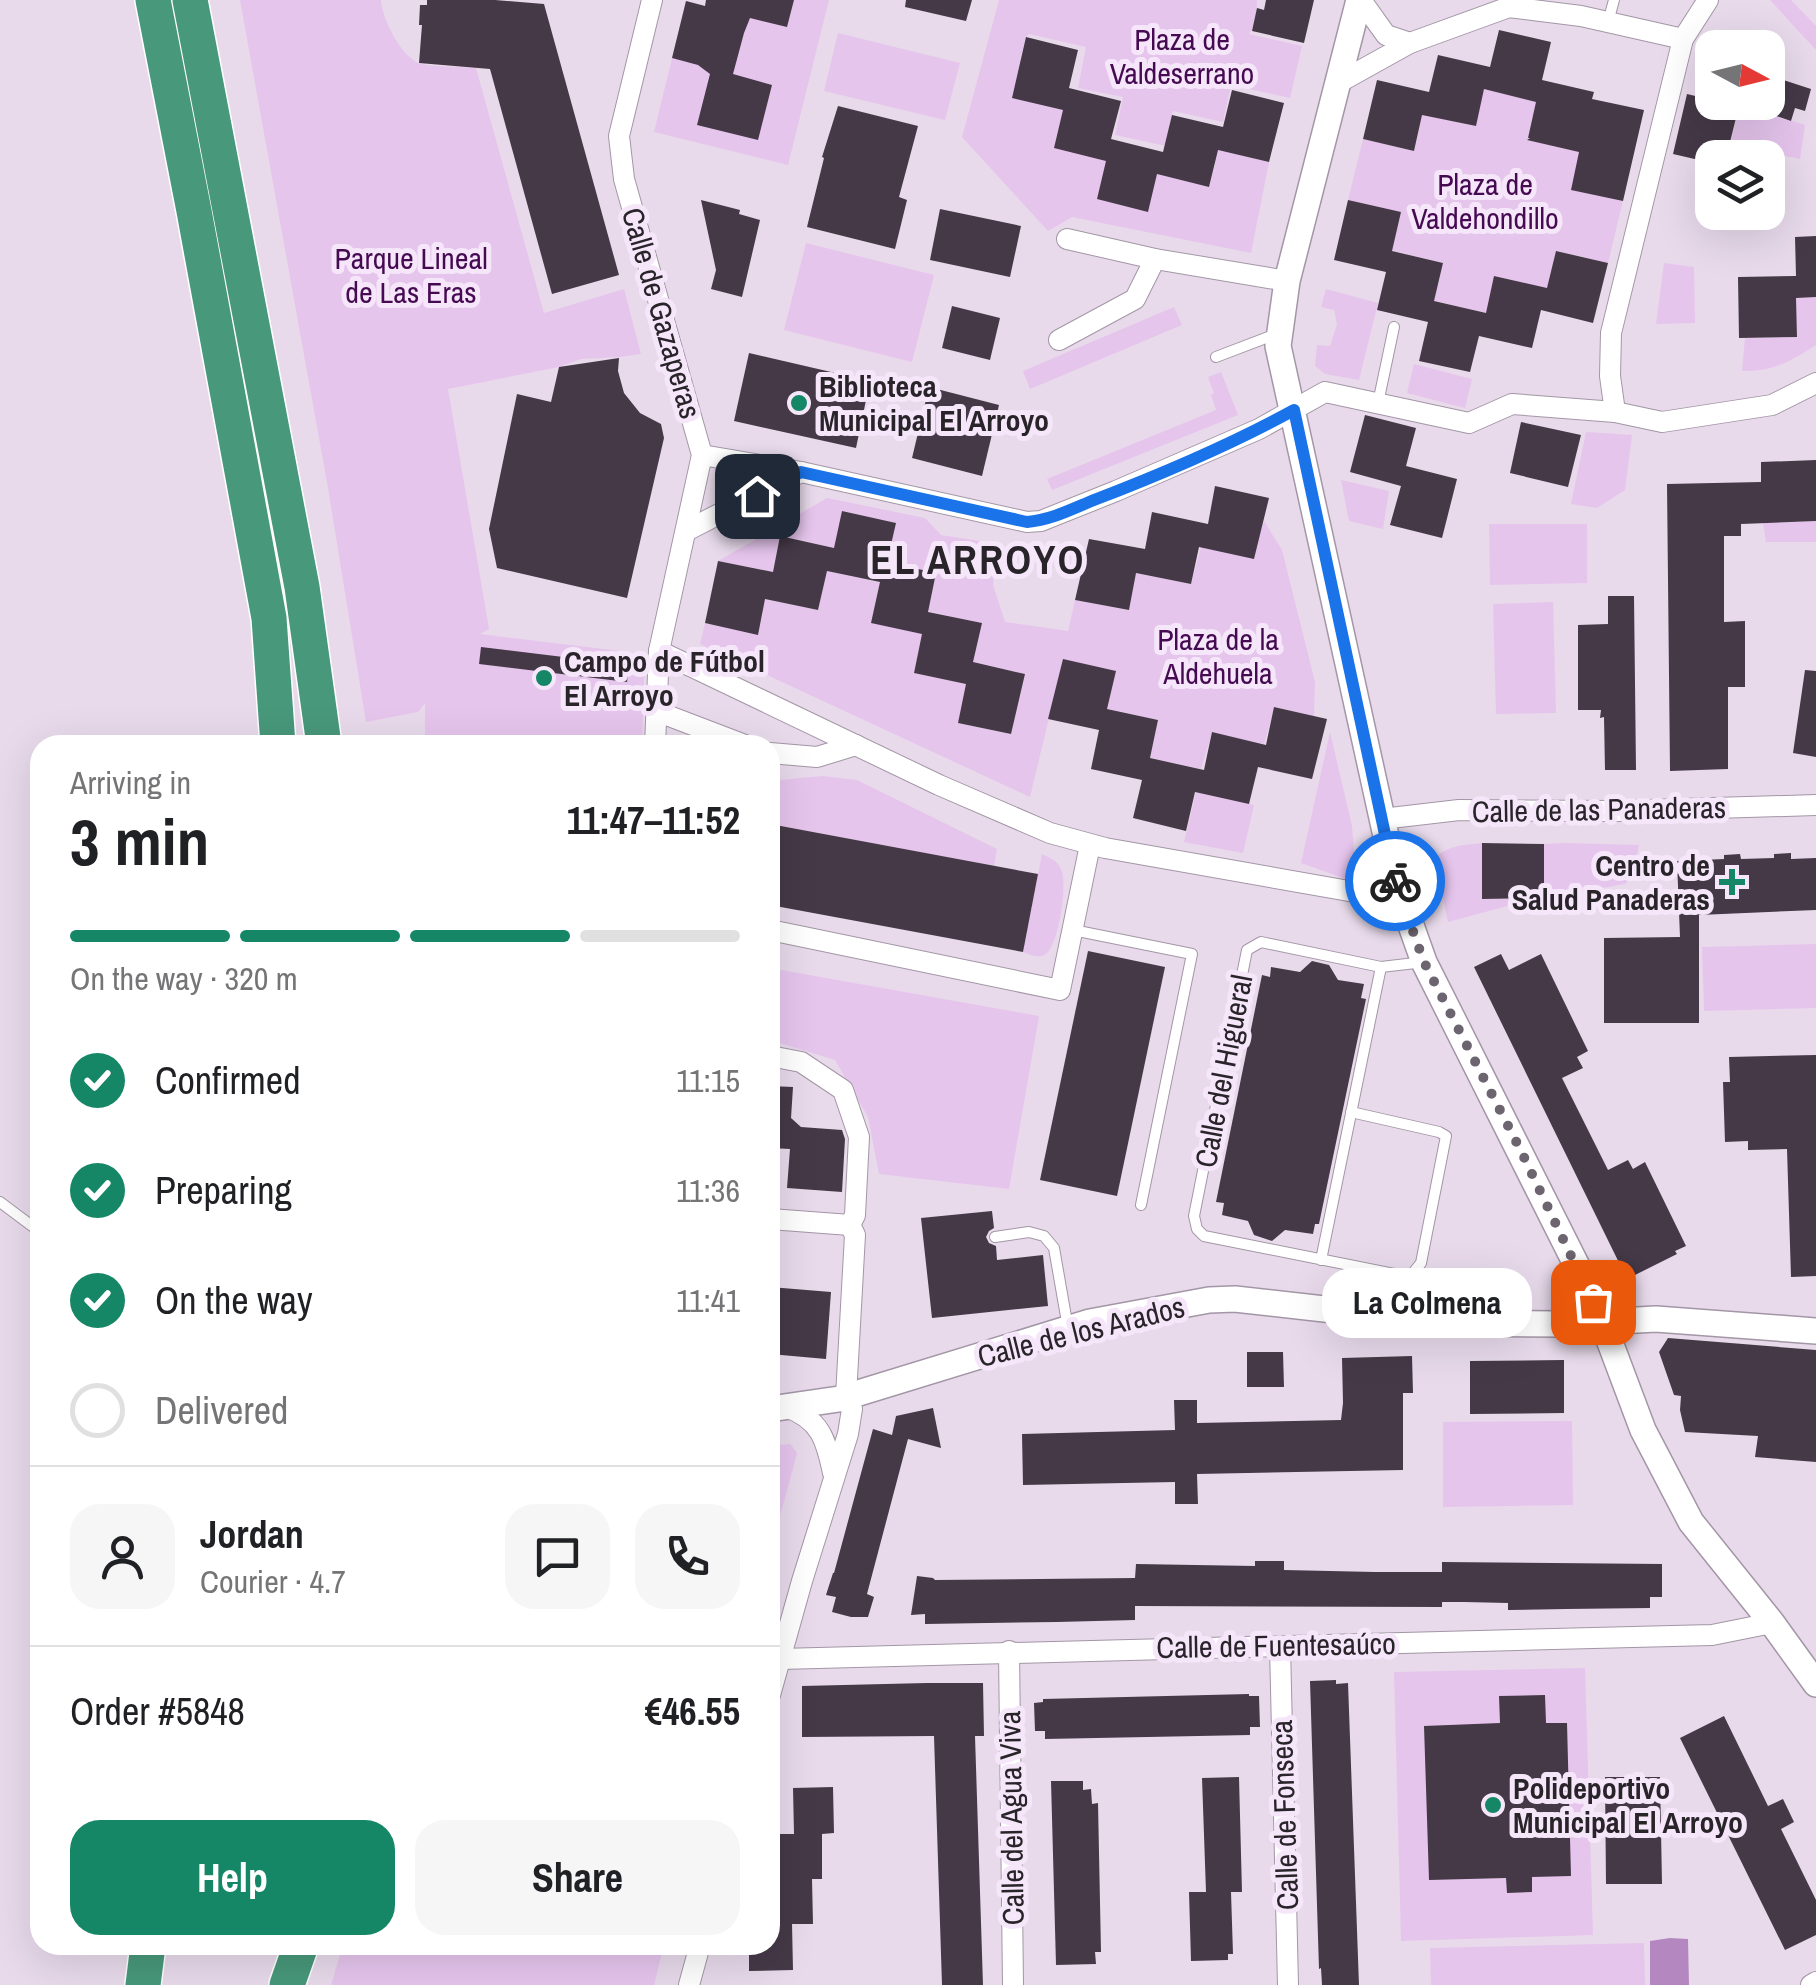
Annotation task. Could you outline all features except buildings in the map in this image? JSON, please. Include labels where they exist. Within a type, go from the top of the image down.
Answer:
[{"type":"highway","points":[[153,0],[269,618],[277,735]]},
{"type":"highway","points":[[190,0],[302,588],[323,735]]},
{"type":"highway","points":[[143,1985],[147,1955]]},
{"type":"highway","points":[[285,1985],[290,1955]]},
{"type":"highway","points":[[285,1985],[297,1955]]},
{"type":"street","name":"Calle de Gazaperas","points":[[652,0],[619,136],[624,179],[702,455],[659,650],[655,735]]},
{"type":"street","points":[[1360,0],[1386,35],[1410,43]]},
{"type":"street","points":[[1360,0],[1287,281],[1278,346],[1396,886],[1424,962],[1521,1151],[1602,1321],[1644,1430],[1691,1522],[1816,1684]]},
{"type":"street","points":[[1615,412],[1610,376],[1611,334],[1683,39],[1708,0]]},
{"type":"street","points":[[1338,83],[1410,43],[1509,7],[1563,7],[1683,39]]},
{"type":"street","points":[[1067,239],[1155,260],[1287,281]]},
{"type":"street","points":[[1059,340],[1135,298],[1155,260]]},
{"type":"street","points":[[702,455],[801,472],[1027,522],[1041,521],[1116,492],[1242,437],[1326,392],[1469,423],[1512,404],[1615,412],[1662,422],[1772,406],[1816,383]]},
{"type":"street","points":[[686,531],[801,472]]},
{"type":"street","points":[[659,650],[1030,825],[1090,845],[1366,894],[1396,886]]},
{"type":"street","points":[[656,711],[719,735]]},
{"type":"street","points":[[780,754],[817,756],[856,745]]},
{"type":"street","name":"Calle de las Panaderas","points":[[1382,819],[1459,810],[1615,811],[1816,805]]},
{"type":"street","points":[[780,932],[1060,990],[1090,845]]},
{"type":"street","points":[[780,1058],[801,1062],[843,1090],[860,1137],[856,1215],[850,1225]]},
{"type":"street","points":[[780,1220],[850,1225]]},
{"type":"street","points":[[780,1659],[848,1434],[852,1409],[846,1396],[854,1235],[850,1225]]},
{"type":"street","name":"Calle de los Arados","points":[[780,1408],[846,1396],[1068,1328],[1209,1300],[1235,1299],[1448,1323],[1552,1324],[1656,1318],[1816,1331]]},
{"type":"street","points":[[780,1408],[804,1413],[818,1428],[828,1445],[834,1477]]},
{"type":"street","name":"Calle de Fuentesaúco","points":[[780,1659],[1712,1635],[1772,1623]]},
{"type":"street","name":"Calle de Fonseca","points":[[1280,1646],[1288,1985]]},
{"type":"street","name":"Calle del Agua Viva","points":[[1009,1651],[1013,1985]]},
{"type":"street","points":[[689,1985],[697,1955]]},
{"type":"lane","points":[[1608,22],[1614,0]]},
{"type":"lane","points":[[1378,403],[1394,327]]},
{"type":"lane","points":[[1216,357],[1280,333]]},
{"type":"lane","points":[[1072,930],[1192,954],[1141,1205]]},
{"type":"lane","name":"Calle del Higueral","points":[[1321,1260],[1204,1236],[1197,1229],[1194,1216],[1246,950],[1262,942],[1381,967]]},
{"type":"lane","points":[[1352,1112],[1446,1136],[1421,1263],[1412,1274],[1404,1276],[1321,1260],[1381,967],[1424,962]]},
{"type":"lane","points":[[0,1202],[30,1224]]},
{"type":"lane","points":[[996,1238],[1029,1232],[1044,1236],[1054,1248],[1068,1328]]},
{"type":"green space","name":"Parque Lineal de Las Eras","points":[[240,0],[381,0],[393,35],[411,58],[429,65],[476,68],[544,313],[624,289],[641,354],[581,359],[448,389],[489,629],[480,634],[645,654],[642,735],[425,735],[425,703],[418,712],[366,722]]},
{"type":"green space","points":[[730,0],[829,0],[788,165],[654,132],[686,1],[708,7]]},
{"type":"green space","name":"Plaza de Valdeserrano","points":[[999,0],[1257,0],[1255,23],[1249,34],[1302,46],[1290,98],[1231,85],[1223,122],[1173,111],[1166,146],[1115,135],[1123,97],[1078,88],[1086,47],[1029,34],[1020,60],[1029,62],[1017,77],[1012,97],[1071,112],[1148,212],[1153,190],[1148,172],[1209,186],[1215,165],[1210,148],[1269,162],[1251,253],[1072,217],[1048,231],[962,137]]},
{"type":"green space","points":[[1770,0],[1791,0],[1816,26],[1816,50]]},
{"type":"green space","points":[[838,33],[960,63],[945,120],[824,91]]},
{"type":"green space","name":"Plaza de Valdehondillo","points":[[1476,87],[1543,103],[1532,118],[1528,140],[1586,153],[1571,189],[1623,201],[1608,263],[1557,251],[1551,274],[1554,290],[1495,276],[1490,297],[1493,315],[1427,299],[1438,285],[1443,263],[1386,249],[1400,213],[1348,200],[1363,139],[1414,151],[1419,131],[1417,113],[1475,126],[1480,105]]},
{"type":"green space","points":[[1785,119],[1805,125],[1800,159],[1785,156],[1785,140],[1731,140],[1736,120]]},
{"type":"green space","points":[[806,243],[934,275],[912,362],[784,330]]},
{"type":"green space","points":[[1664,263],[1694,267],[1695,323],[1656,324]]},
{"type":"green space","points":[[1326,289],[1378,303],[1359,380],[1325,374],[1315,366],[1317,345],[1330,346],[1337,324],[1334,310],[1321,307]]},
{"type":"green space","points":[[1816,297],[1816,345],[1781,364],[1742,371],[1745,338],[1797,337],[1796,316],[1788,298]]},
{"type":"green space","points":[[1174,307],[1182,325],[1030,389],[1023,371]]},
{"type":"green space","points":[[1414,364],[1472,379],[1465,408],[1407,393]]},
{"type":"green space","points":[[1221,372],[1238,415],[1052,490],[1047,479],[1216,410],[1208,377]]},
{"type":"green space","points":[[1586,432],[1632,435],[1625,490],[1597,508],[1571,504]]},
{"type":"green space","points":[[1341,480],[1389,491],[1383,529],[1349,521]]},
{"type":"green space","name":"Plaza de la Aldehuela","points":[[827,498],[925,518],[941,535],[998,544],[993,585],[1005,622],[1068,631],[1075,600],[1129,610],[1133,588],[1130,572],[1191,584],[1201,547],[1259,536],[1264,521],[1282,550],[1315,682],[1314,716],[1275,707],[1264,744],[1212,733],[1201,769],[1150,758],[1158,720],[1054,697],[1030,797],[700,644],[705,623],[758,634],[763,612],[752,609],[755,597],[818,610],[823,587],[818,569],[887,584],[930,636],[919,649],[914,673],[977,686],[958,723],[1010,734],[1015,714],[1009,695],[1020,697],[1025,674],[964,660],[981,623],[921,610],[931,596],[936,573],[878,560],[895,523],[842,511],[839,549],[780,536],[778,573],[718,561]]},
{"type":"green space","points":[[1816,521],[1816,542],[1766,542],[1763,523]]},
{"type":"green space","points":[[1489,524],[1587,524],[1587,583],[1490,585]]},
{"type":"green space","points":[[1553,602],[1556,713],[1496,714],[1493,604]]},
{"type":"green space","points":[[1330,732],[1352,826],[1356,880],[1301,863]]},
{"type":"green space","points":[[822,776],[857,780],[997,849],[994,866],[780,826],[780,780]]},
{"type":"green space","points":[[1196,792],[1254,805],[1243,853],[1184,842]]},
{"type":"green space","points":[[1482,843],[1482,899],[1533,899],[1448,922],[1435,858],[1451,848]]},
{"type":"green space","points":[[1544,844],[1639,845],[1632,876],[1625,884],[1544,898]]},
{"type":"green space","points":[[1042,854],[1059,866],[1063,887],[1055,938],[1046,954],[1037,956],[1023,952]]},
{"type":"green space","points":[[1816,944],[1816,1008],[1704,1011],[1702,947]]},
{"type":"green space","points":[[780,970],[1039,1016],[1009,1189],[879,1174],[868,1117],[835,1060],[780,1043]]},
{"type":"green space","points":[[1572,1421],[1573,1505],[1443,1507],[1443,1422]]},
{"type":"green space","points":[[790,1444],[797,1453],[780,1516],[780,1445]]},
{"type":"green space","name":"Polideportivo Municipal El Arroyo","points":[[1585,1668],[1593,1935],[1401,1941],[1394,1672]]},
{"type":"green space","points":[[1644,1943],[1645,1985],[1431,1985],[1430,1948]]},
{"type":"green space","points":[[340,1955],[662,1955],[654,1985],[331,1985]]},
{"type":"shaded area","points":[[1688,1939],[1689,1985],[1650,1985],[1650,1941]]},
{"type":"way so far","points":[[1395,881],[1424,962],[1593,1302]]},
{"type":"place","name":"Biblioteca Municipal El Arroyo","points":[[799,403]]},
{"type":"place","name":"Campo de Fútbol El Arroyo","points":[[544,678]]},
{"type":"place","name":"Centro de Salud Panaderas","points":[[1732,882]]},
{"type":"place","name":"La Colmena","points":[[1593,1302]]},
{"type":"place","name":"Polideportivo Municipal El Arroyo","points":[[1493,1805]]},
{"type":"district","name":"EL ARROYO","points":[[978,559]]},
{"type":"route","points":[[757,496],[801,472],[1027,522],[1041,521],[1260,429],[1294,410],[1395,881]]}]
